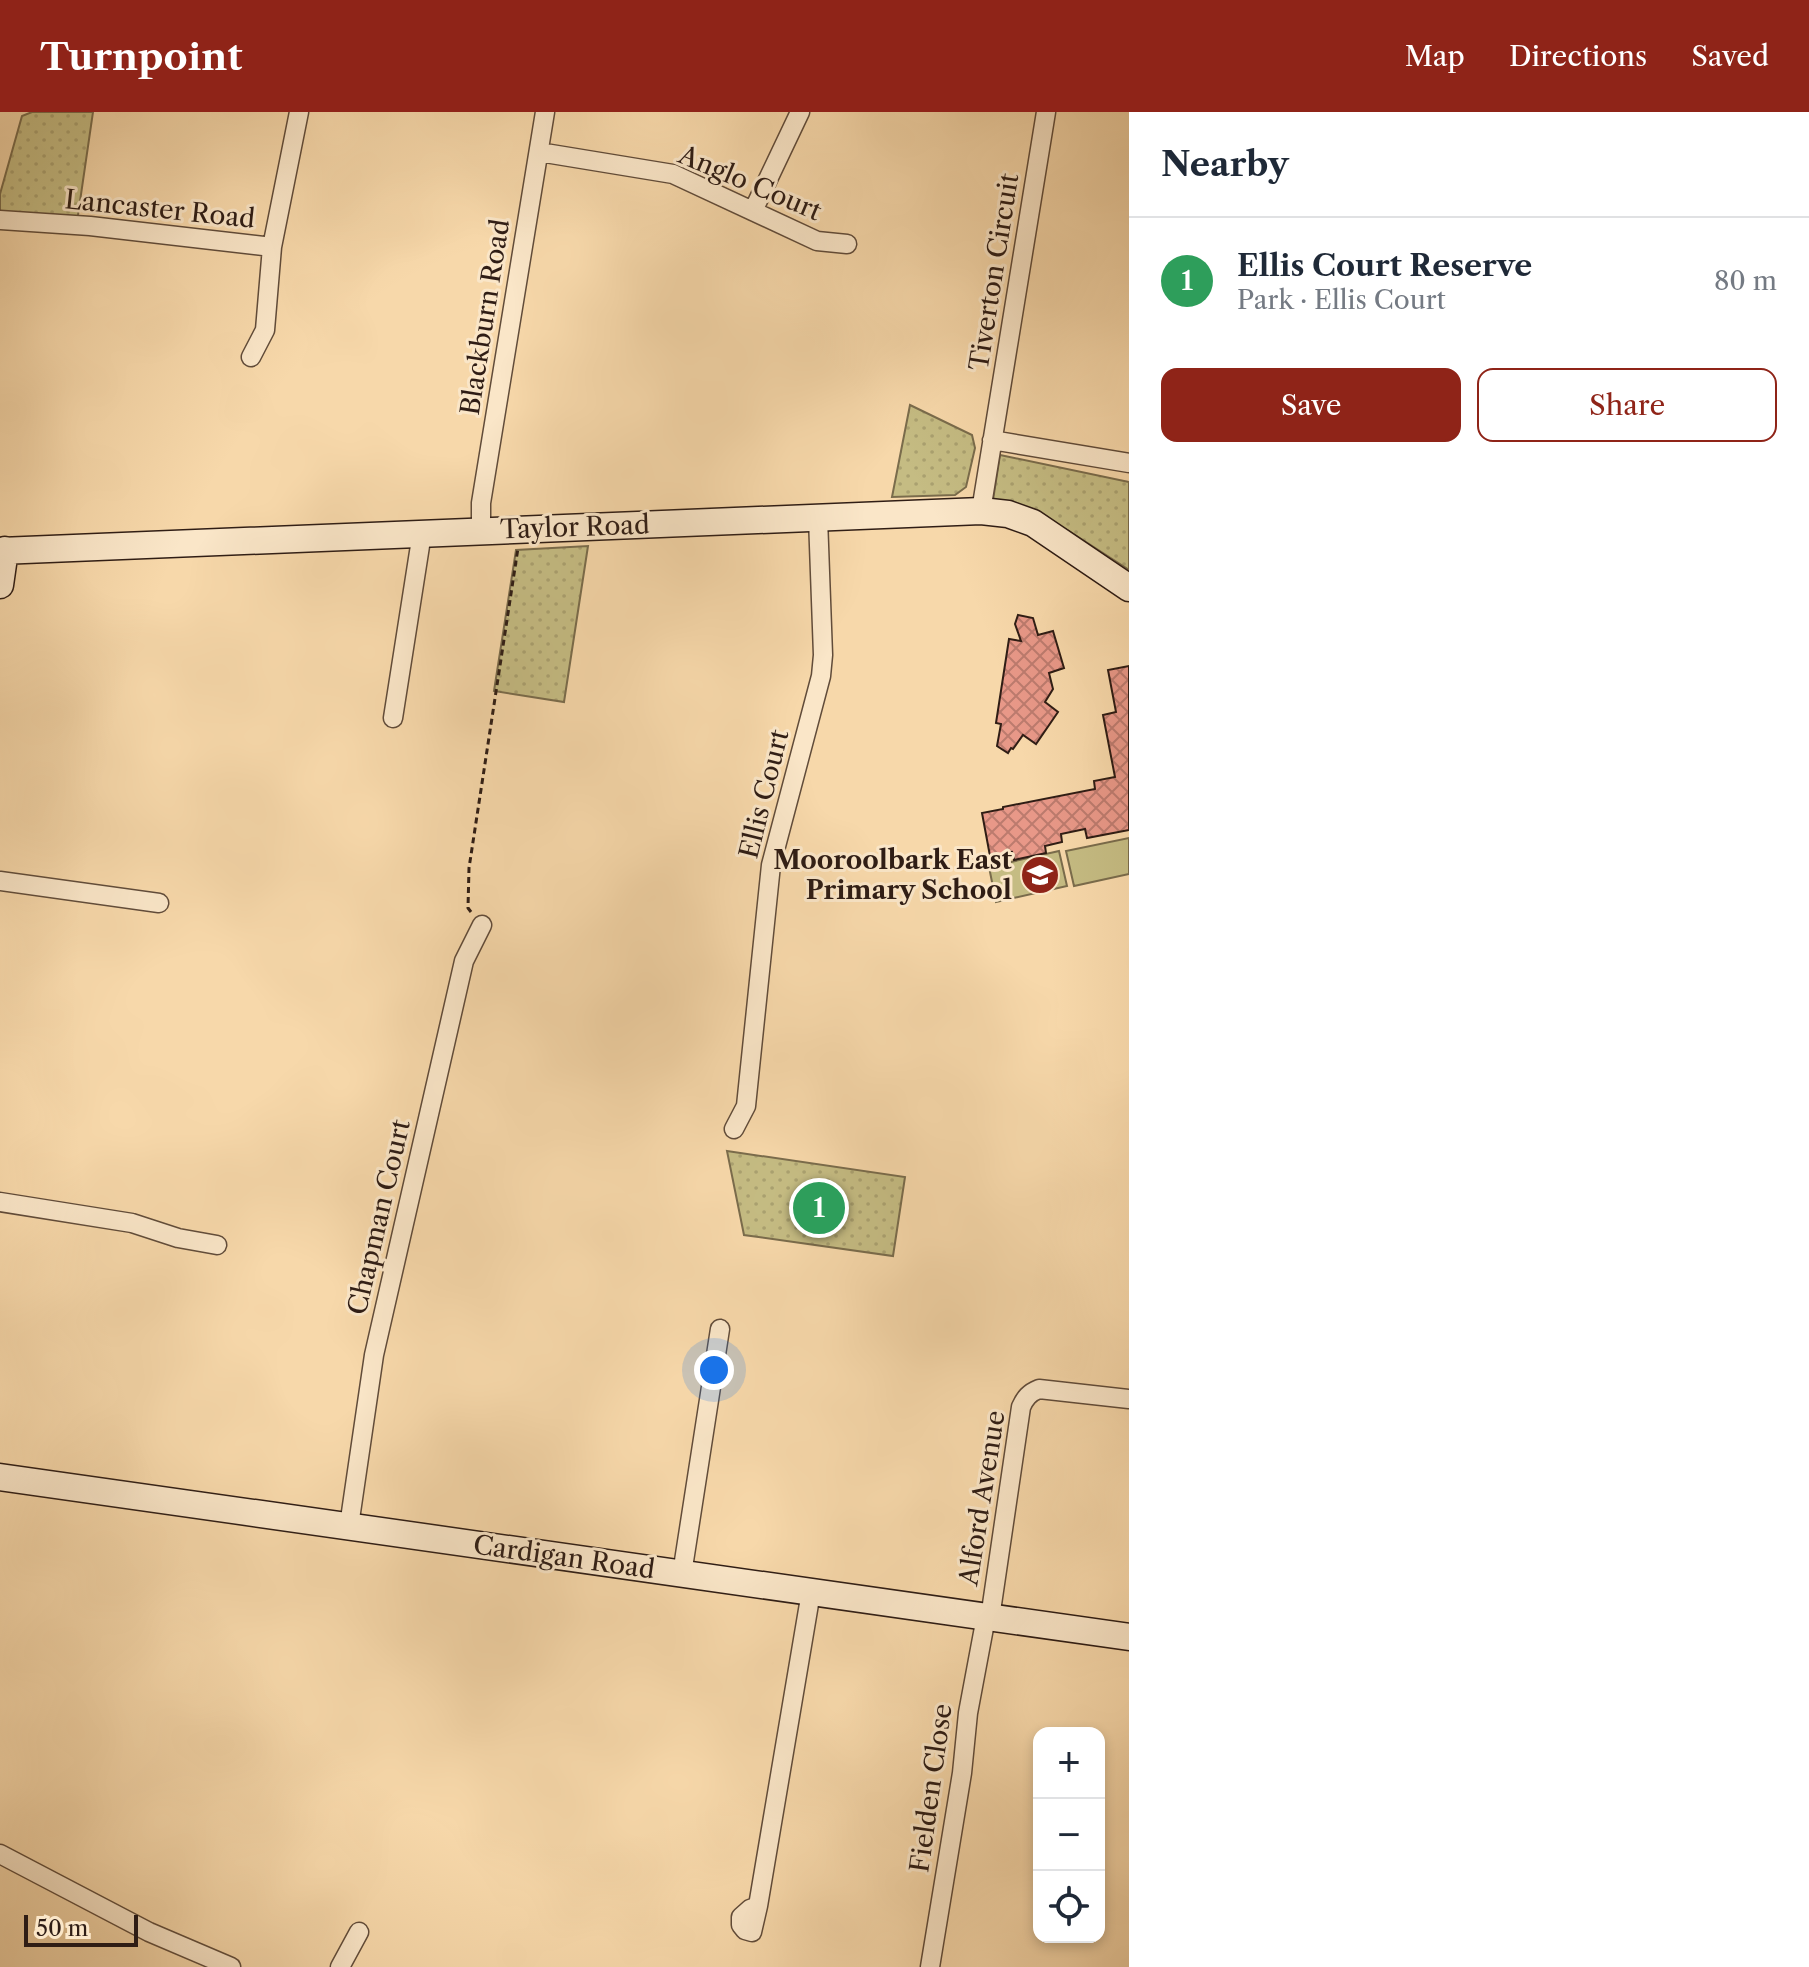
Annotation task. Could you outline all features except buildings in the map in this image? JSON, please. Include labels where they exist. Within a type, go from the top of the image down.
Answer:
[{"type":"street","name":"Lancaster Road","points":[[0,220],[90,226],[272,247],[299,112]]},
{"type":"street","name":"Blackburn Road","points":[[481,530],[481,503],[545,112]]},
{"type":"street","points":[[753,211],[800,112]]},
{"type":"street","name":"Tiverton Circuit","points":[[981,511],[1046,112]]},
{"type":"street","name":"Anglo Court","points":[[539,152],[673,174],[817,241],[847,244]]},
{"type":"street","points":[[251,357],[265,330],[272,247]]},
{"type":"street","points":[[992,440],[1129,463]]},
{"type":"street","name":"Taylor Road","points":[[3,550],[981,511],[1008,514],[1033,523],[1129,588]]},
{"type":"street","name":"Ellis Court","points":[[734,1129],[746,1106],[771,865],[821,676],[818,518]]},
{"type":"street","points":[[393,718],[422,533]]},
{"type":"street","points":[[0,585],[3,550]]},
{"type":"street","points":[[0,881],[159,903]]},
{"type":"street","name":"Chapman Court","points":[[349,1526],[374,1355],[464,961],[482,925]]},
{"type":"street","points":[[0,1202],[132,1223],[178,1238],[217,1245]]},
{"type":"street","points":[[682,1574],[720,1329]]},
{"type":"street","name":"Alford Avenue","points":[[988,1617],[1024,1400],[1039,1389],[1129,1399]]},
{"type":"street","name":"Cardigan Road","points":[[0,1477],[1129,1637]]},
{"type":"street","points":[[758,1906],[811,1592]]},
{"type":"street","name":"Fielden Close","points":[[930,1967],[962,1773],[968,1713],[988,1617]]},
{"type":"street","points":[[0,1854],[149,1932],[231,1967]]},
{"type":"street","points":[[340,1967],[359,1932]]},
{"type":"path","points":[[482,925],[468,908],[469,868],[518,544]]},
{"type":"shaded area","points":[[32,112],[93,112],[77,222],[0,216],[0,194],[22,116]]},
{"type":"shaded area","points":[[910,405],[972,435],[975,448],[966,487],[955,495],[892,497]]},
{"type":"shaded area","points":[[1000,455],[1129,482],[1129,570],[1069,531],[1019,504],[993,500]]},
{"type":"shaded area","points":[[588,546],[564,702],[494,691],[516,550]]},
{"type":"shaded area","points":[[1129,838],[1129,874],[1074,886],[1066,851]]},
{"type":"shaded area","points":[[1059,851],[1067,886],[996,902],[989,867]]},
{"type":"shaded area","points":[[727,1151],[905,1177],[893,1256],[744,1235]]},
{"type":"place","name":"Mooroolbark East Primary School","points":[[1040,875]]},
{"type":"place","name":"Ellis Court Reserve","points":[[819,1208]]}]
